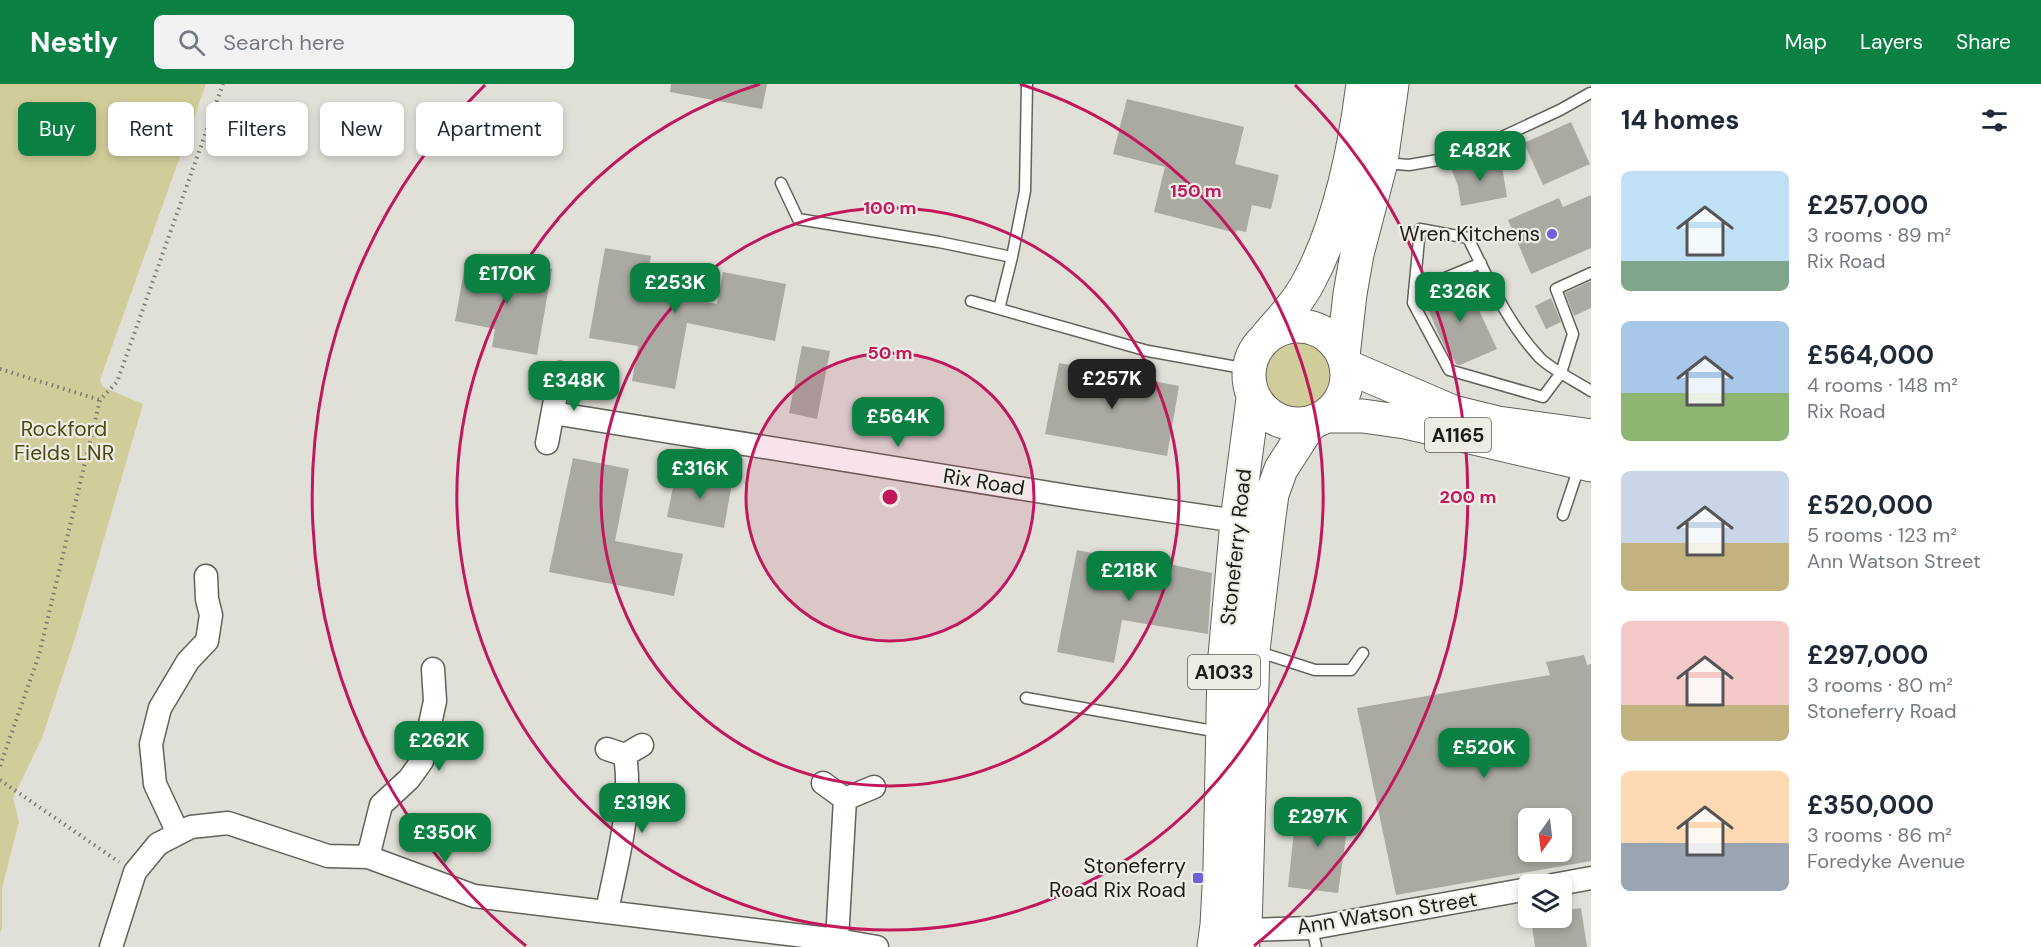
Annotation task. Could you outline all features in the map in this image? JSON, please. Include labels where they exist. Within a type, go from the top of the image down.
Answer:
[{"type":"main road","points":[[1363,84],[1351,156],[1324,250],[1308,283],[1294,304],[1258,345],[1251,357],[1251,384],[1264,412],[1277,421],[1294,425],[1318,420],[1336,406],[1344,394],[1347,380],[1346,323],[1357,254],[1381,162],[1392,84]]},
{"type":"main road","points":[[1267,336],[1280,329],[1295,326],[1310,327],[1324,333],[1335,343],[1345,361]]},
{"type":"main road","name":"A1165","points":[[1345,361],[1454,411],[1498,423],[1587,455]]},
{"type":"main road","name":"Stoneferry Road","points":[[1214,947],[1219,891],[1224,667],[1251,384]]},
{"type":"main road","name":"A1165","points":[[1318,420],[1363,416],[1587,455]]},
{"type":"main road","name":"Stoneferry Road","points":[[1244,938],[1252,650],[1272,494],[1281,469],[1318,420]]},
{"type":"street","points":[[547,443],[560,374]]},
{"type":"street","name":"Rix Road","points":[[553,413],[1062,495],[1237,520]]},
{"type":"street","points":[[178,833],[155,784],[151,744],[160,708],[188,662],[207,641],[211,615],[207,598],[206,576]]},
{"type":"street","points":[[368,857],[381,805],[409,778],[422,761],[435,701],[433,669]]},
{"type":"street","points":[[607,911],[625,816],[628,778],[625,750]]},
{"type":"street","points":[[823,783],[845,799]]},
{"type":"street","points":[[845,799],[874,787]]},
{"type":"street","points":[[837,940],[845,799]]},
{"type":"street","points":[[111,947],[135,872],[158,844],[191,827],[228,823],[328,856],[368,857],[474,896],[837,940],[877,947]]},
{"type":"street","points":[[1572,882],[1591,878]]},
{"type":"street","name":"Ann Watson Street","points":[[1244,938],[1314,937],[1518,892]]},
{"type":"lane","points":[[999,309],[1025,191],[1027,84]]},
{"type":"lane","points":[[1381,162],[1409,165],[1461,156],[1560,110],[1590,93]]},
{"type":"lane","points":[[781,183],[798,219],[939,242],[1012,257]]},
{"type":"lane","points":[[1591,273],[1556,289],[1573,334],[1562,373],[1543,397],[1449,370],[1413,303],[1420,229],[1468,238],[1508,318],[1542,360],[1562,373],[1591,392]]},
{"type":"lane","points":[[1414,291],[1481,263]]},
{"type":"lane","points":[[971,301],[1148,351],[1251,384]]},
{"type":"lane","points":[[1563,515],[1587,455]]},
{"type":"lane","points":[[1252,650],[1315,670],[1351,670],[1363,652]]},
{"type":"lane","points":[[1026,698],[1223,733]]},
{"type":"path","points":[[0,766],[39,655],[100,400],[117,382],[223,84]]},
{"type":"path","points":[[0,369],[100,400]]},
{"type":"path","points":[[0,780],[135,872]]},
{"type":"green space","name":"Rockford Fields LNR","points":[[0,84],[206,84],[194,118],[194,102],[108,102],[108,156],[180,156],[100,380],[103,387],[143,404],[76,635],[42,738],[13,798],[19,822],[2,888],[0,933]]},
{"type":"green space","points":[[1297,337],[1312,340],[1324,348],[1332,360],[1335,375],[1332,390],[1324,402],[1312,410],[1297,413],[1282,410],[1270,402],[1262,390],[1259,375],[1262,360],[1270,348],[1282,340]]},
{"type":"building","points":[[671,84],[767,84],[762,109],[670,92]]},
{"type":"building","points":[[1127,99],[1244,127],[1235,164],[1279,175],[1271,209],[1252,205],[1246,232],[1237,230],[1236,233],[1154,212],[1165,167],[1113,154]]},
{"type":"building","points":[[1571,122],[1590,164],[1543,185],[1524,143]]},
{"type":"building","points":[[1501,160],[1507,197],[1461,206],[1458,186],[1451,168]]},
{"type":"building","name":"Wren Kitchens","points":[[1591,195],[1591,248],[1531,274],[1508,220],[1559,198],[1563,207]]},
{"type":"building","points":[[605,248],[651,256],[645,292],[717,304],[723,272],[786,284],[775,341],[687,323],[675,389],[632,381],[638,346],[589,338]]},
{"type":"building","points":[[508,262],[552,269],[537,355],[492,347],[495,329],[455,321],[464,271],[505,278]]},
{"type":"building","points":[[1464,278],[1497,349],[1460,365],[1456,364],[1450,352],[1448,353],[1423,297]]},
{"type":"building","points":[[1591,281],[1591,308],[1574,316],[1565,293]]},
{"type":"building","points":[[1551,298],[1561,322],[1546,329],[1535,306]]},
{"type":"building","points":[[802,346],[830,351],[817,419],[789,413]]},
{"type":"building","points":[[1059,363],[1179,386],[1167,456],[1045,434]]},
{"type":"building","points":[[573,458],[629,469],[615,541],[683,554],[674,596],[549,572]]},
{"type":"building","points":[[676,472],[732,483],[724,528],[667,517]]},
{"type":"building","points":[[1077,550],[1153,565],[1154,561],[1212,573],[1208,634],[1122,620],[1114,663],[1057,652]]},
{"type":"building","points":[[1584,655],[1587,665],[1591,664],[1591,861],[1396,895],[1357,708],[1550,675],[1546,662]]},
{"type":"building","points":[[1297,803],[1350,809],[1338,893],[1288,887]]},
{"type":"building","points":[[1581,908],[1587,947],[1535,947],[1532,928],[1572,928],[1572,909]]},
{"type":"place","name":"Wren Kitchens","points":[[1552,234]]},
{"type":"place","name":"Stoneferry Road Rix Road","points":[[1198,878]]}]
